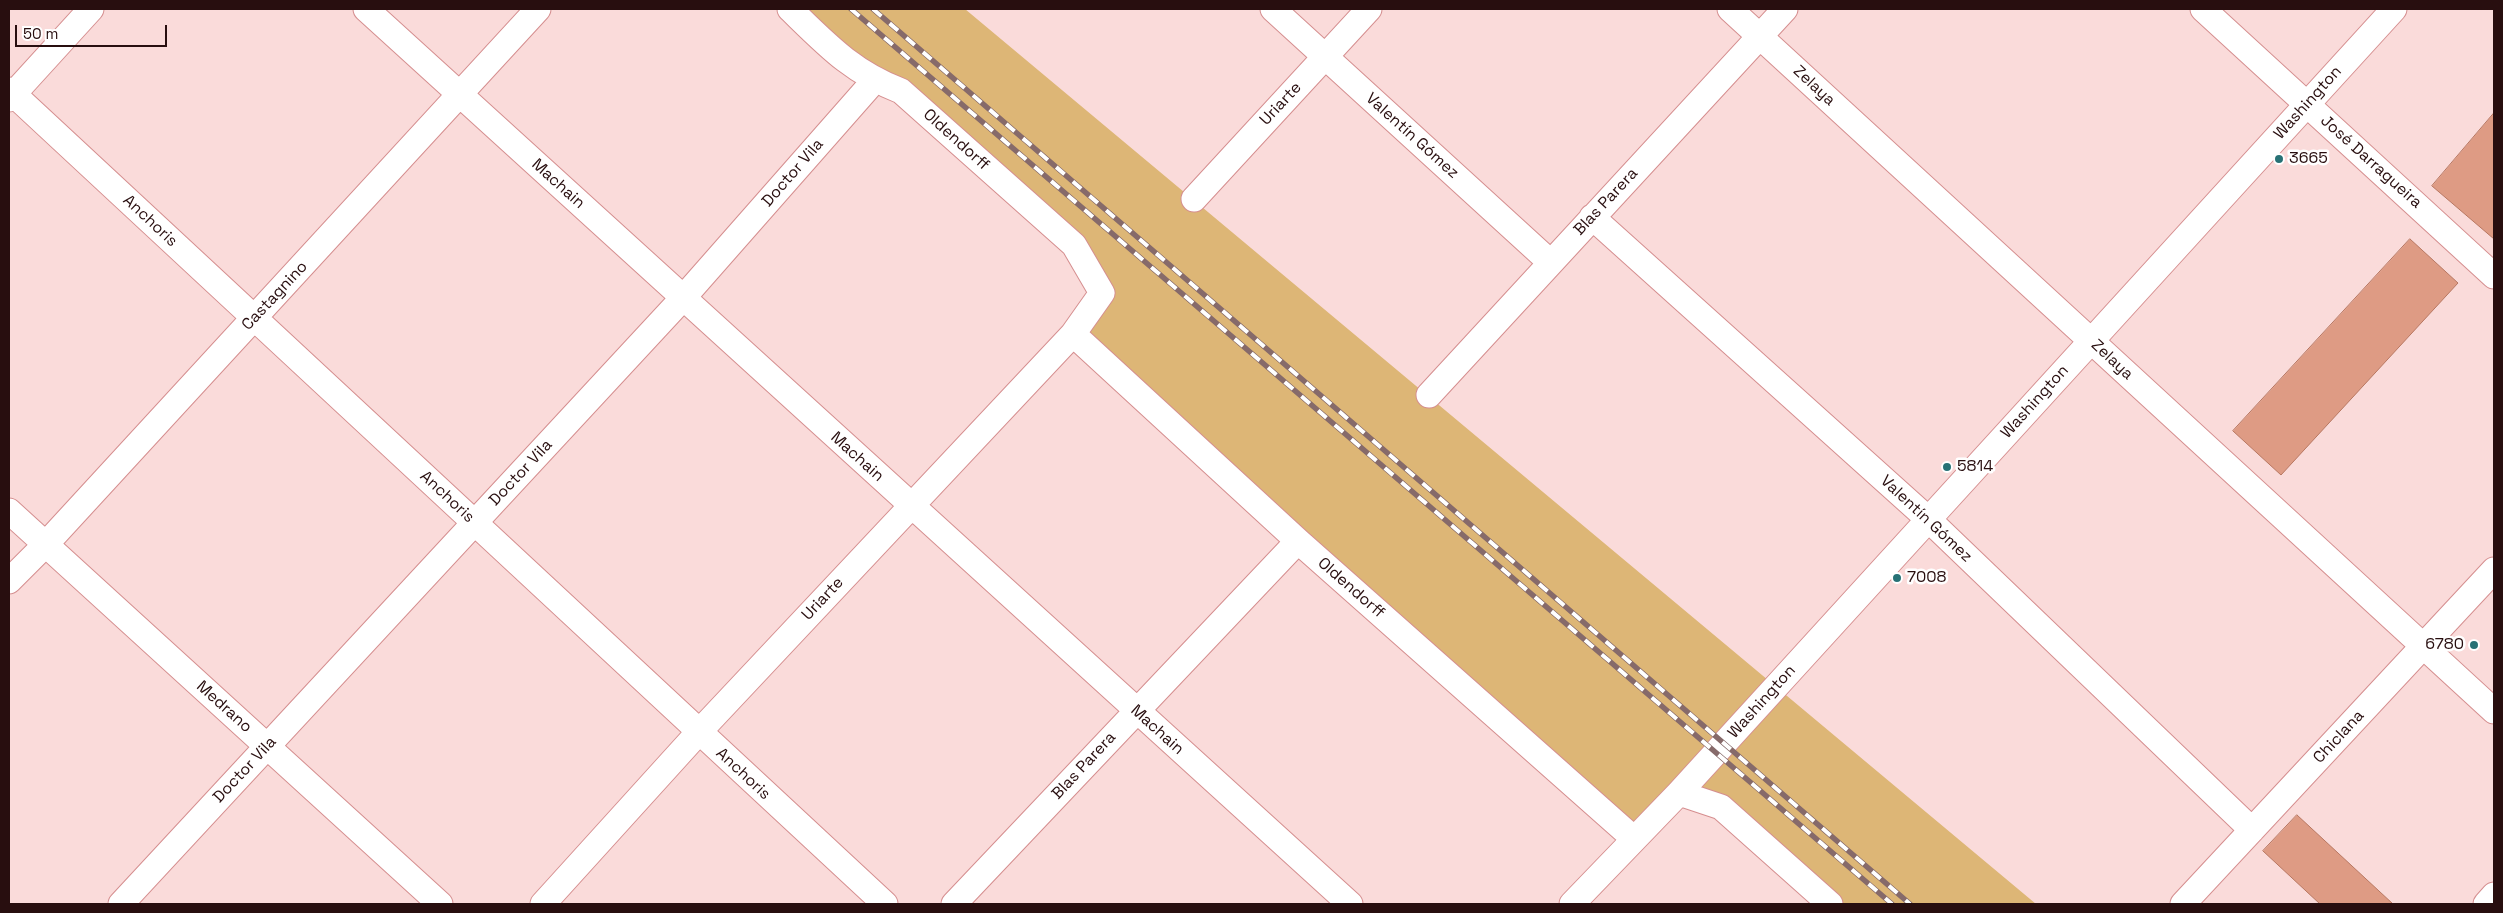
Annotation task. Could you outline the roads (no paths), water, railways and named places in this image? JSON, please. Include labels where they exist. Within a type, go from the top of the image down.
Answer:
[{"type":"street","points":[[10,94],[91,9]]},
{"type":"street","name":"Machain","points":[[366,9],[1135,711],[1350,904]]},
{"type":"street","name":"Castagnino","points":[[9,581],[46,544],[538,9]]},
{"type":"street","name":"Oldendorff","points":[[790,9],[840,58],[874,80],[901,91],[1074,246],[1102,293]]},
{"type":"street","name":"Valentín Gómez","points":[[1273,9],[1550,262]]},
{"type":"street","name":"Uriarte","points":[[1194,199],[1369,9]]},
{"type":"street","name":"Zelaya","points":[[1730,9],[2494,711]]},
{"type":"street","name":"Blas Parera","points":[[1428,395],[1785,9]]},
{"type":"street","name":"José Darragueira","points":[[2203,9],[2494,276]]},
{"type":"street","name":"Washington","points":[[1572,904],[1679,793],[2394,9]]},
{"type":"street","name":"Doctor Vila","points":[[121,904],[683,298],[874,80]]},
{"type":"street","name":"Anchoris","points":[[10,94],[254,318],[698,733],[885,904]]},
{"type":"street","name":"Valentín Gómez","points":[[1592,217],[1928,519],[2252,830]]},
{"type":"street","name":"Uriarte","points":[[543,904],[698,733],[1073,334],[1102,293]]},
{"type":"street","name":"Oldendorff","points":[[1073,334],[1298,541],[1634,838]]},
{"type":"street","name":"Medrano","points":[[9,511],[440,904]]},
{"type":"street","name":"Blas Parera","points":[[954,904],[1298,541]]},
{"type":"street","name":"Chiclana","points":[[2183,904],[2494,570]]},
{"type":"street","points":[[1679,793],[1721,807],[1830,904]]},
{"type":"street","points":[[2486,904],[2494,895]]},
{"type":"railway","points":[[851,9],[1892,904]]},
{"type":"railway","points":[[873,9],[1910,904]]},
{"type":"place","name":"3665","points":[[2279,159]]},
{"type":"place","name":"5814","points":[[1947,467]]},
{"type":"place","name":"7008","points":[[1897,578]]},
{"type":"place","name":"6780","points":[[2474,645]]}]
